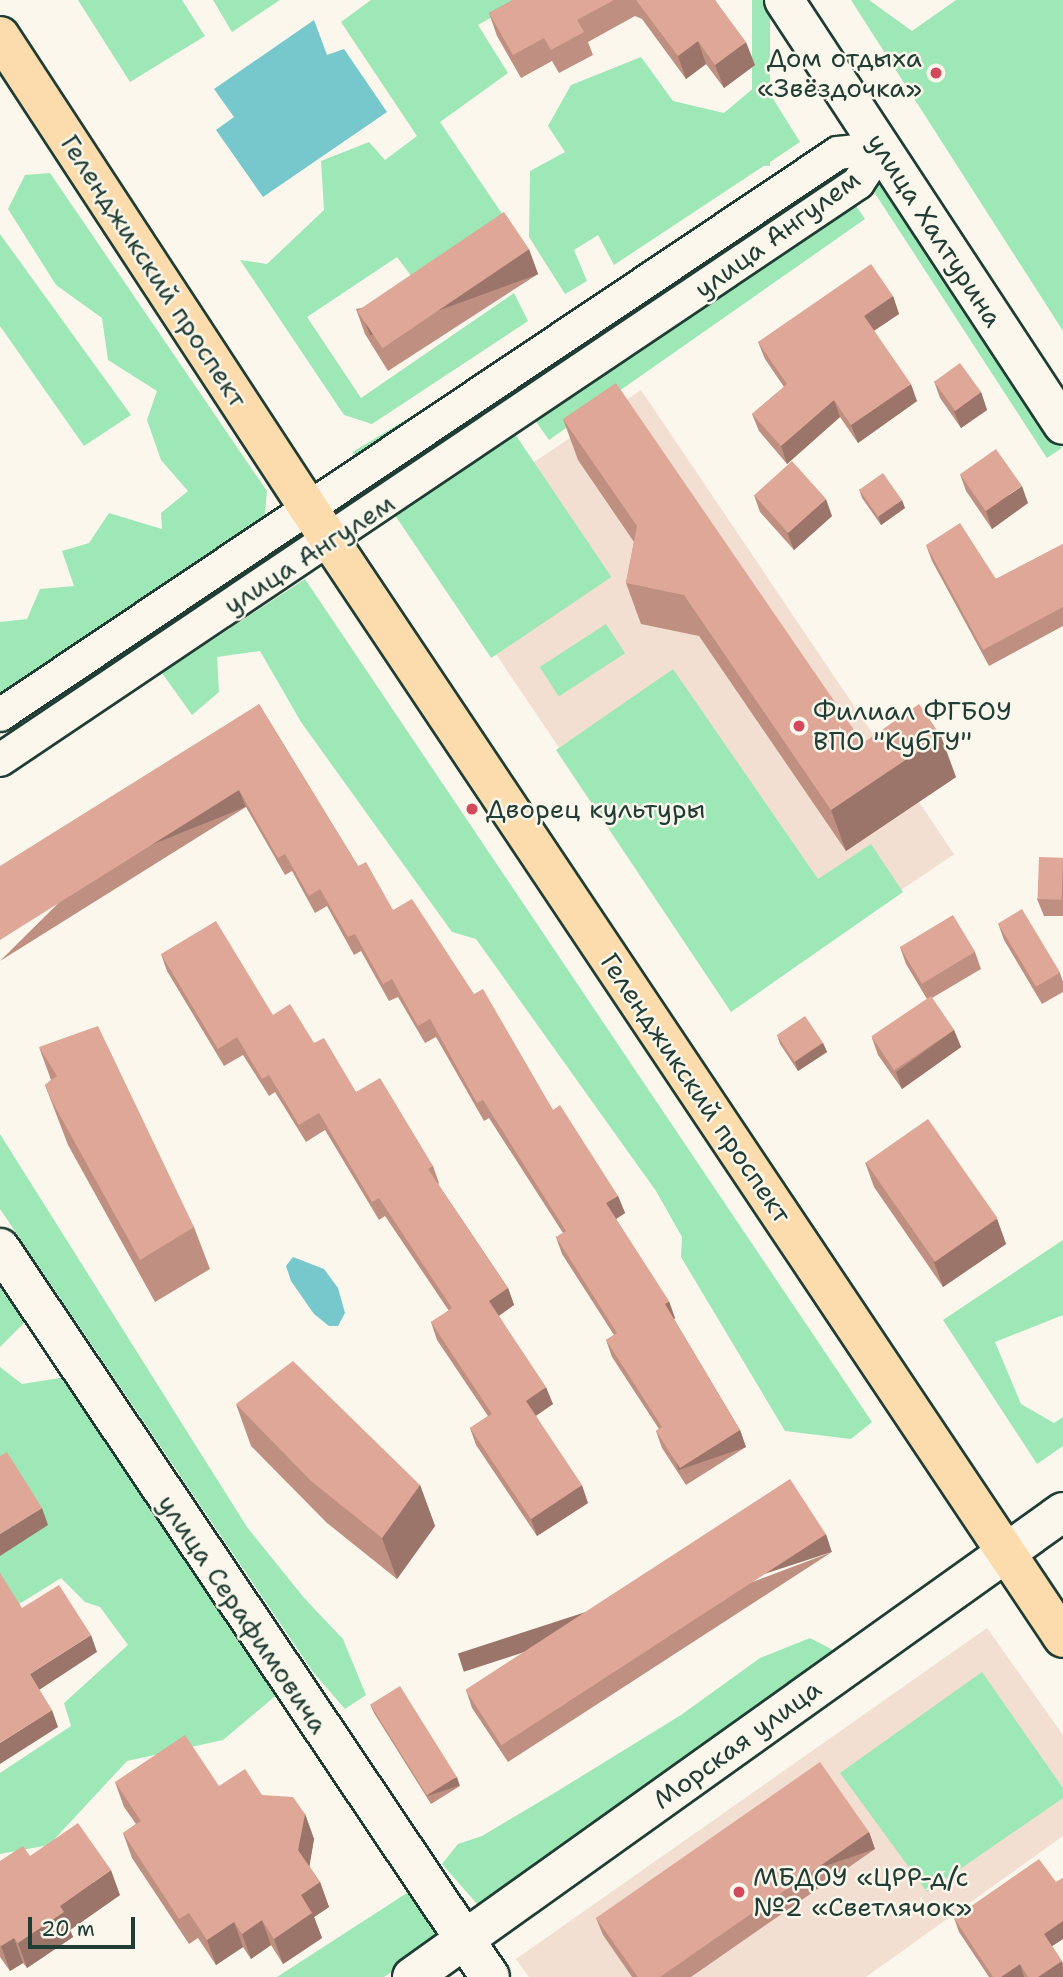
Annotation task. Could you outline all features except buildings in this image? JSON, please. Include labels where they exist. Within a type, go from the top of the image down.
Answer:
[{"type":"main road","name":"Геленджикский проспект","points":[[0,36],[307,506],[1063,1638]]},
{"type":"street","name":"улица Халтурина","points":[[784,0],[1063,425]]},
{"type":"street","name":"улица Ангулем","points":[[0,715],[307,506],[838,153],[881,148]]},
{"type":"street","name":"улица Ангулем","points":[[0,760],[858,183],[881,148]]},
{"type":"street","name":"улица Серафимовича","points":[[0,1248],[490,1977]]},
{"type":"street","name":"Морская улица","points":[[412,1977],[1063,1512]]},
{"type":"shaded area","points":[[641,390],[954,854],[732,1004],[419,540]]},
{"type":"shaded area","points":[[987,1628],[1063,1735],[1063,1836],[866,1977],[529,1977],[516,1959]]},
{"type":"green space","points":[[78,0],[182,0],[205,36],[130,82]]},
{"type":"green space","points":[[213,0],[280,0],[232,32]]},
{"type":"green space","points":[[371,0],[522,0],[478,25],[508,73],[440,122],[507,221],[418,285],[397,257],[307,317],[361,398],[514,293],[528,321],[372,424],[344,415],[240,260],[267,264],[324,210],[321,161],[369,142],[385,160],[417,136],[341,22]]},
{"type":"green space","points":[[752,0],[770,0],[770,166],[752,166]]},
{"type":"green space","points":[[851,0],[869,0],[912,31],[956,0],[1063,0],[1063,331]]},
{"type":"green space","points":[[641,57],[673,101],[724,113],[762,81],[800,142],[614,265],[598,235],[574,250],[587,281],[565,294],[529,237],[530,171],[565,152],[548,126],[571,85]]},
{"type":"green space","points":[[835,162],[848,184],[366,474],[352,452]]},
{"type":"green space","points":[[880,168],[1062,448],[1047,458],[865,178]]},
{"type":"green space","points":[[50,173],[267,491],[264,523],[0,700],[0,622],[27,619],[40,589],[74,586],[62,551],[89,543],[109,513],[162,529],[161,513],[188,491],[161,460],[147,420],[157,391],[108,360],[102,318],[56,285],[8,209],[25,175]]},
{"type":"green space","points":[[852,200],[865,219],[549,440],[532,416]]},
{"type":"green space","points":[[0,234],[131,415],[84,446],[0,326]]},
{"type":"green space","points":[[513,431],[611,577],[491,658],[393,512]]},
{"type":"green space","points":[[276,540],[286,556],[3,733],[0,729],[0,712]]},
{"type":"green space","points":[[305,579],[872,1422],[851,1439],[785,1431],[681,1257],[682,1237],[656,1191],[476,939],[452,932],[301,722],[260,651],[217,657],[219,692],[192,715],[162,673]]},
{"type":"green space","points":[[606,624],[625,653],[559,696],[540,667]]},
{"type":"green space","points":[[673,669],[818,879],[871,844],[903,892],[731,1012],[556,750]]},
{"type":"green space","points":[[0,1134],[247,1527],[305,1599],[343,1639],[366,1695],[345,1709],[313,1672],[0,1209]]},
{"type":"green space","points":[[1063,1240],[1063,1315],[995,1342],[1021,1404],[1054,1423],[1063,1417],[1063,1446],[1037,1464],[943,1320]]},
{"type":"green space","points":[[0,1281],[27,1320],[0,1347]]},
{"type":"green space","points":[[0,1367],[22,1384],[66,1377],[280,1692],[223,1740],[127,1761],[49,1845],[0,1854],[0,1773],[71,1726],[64,1703],[128,1645],[100,1607],[85,1602],[61,1578],[0,1616]]},
{"type":"green space","points":[[810,1638],[833,1650],[478,1905],[442,1864],[458,1844],[482,1836],[681,1715],[760,1658]]},
{"type":"green space","points":[[982,1672],[1063,1788],[1063,1798],[927,1892],[840,1773]]},
{"type":"green space","points":[[410,1891],[446,1934],[384,1977],[277,1977]]},
{"type":"water","points":[[314,20],[327,55],[344,49],[387,112],[263,197],[216,130],[234,117],[214,89]]},
{"type":"water","points":[[293,1257],[324,1269],[338,1288],[345,1313],[338,1326],[329,1326],[314,1314],[291,1281],[286,1266]]},
{"type":"place","name":"Дом отдыха «Звёздочка»","points":[[936,73]]},
{"type":"place","name":"Филиал ФГБОУ ВПО \"КубГУ\"","points":[[799,726]]},
{"type":"place","name":"Дворец культуры","points":[[472,809]]},
{"type":"place","name":"МБДОУ «ЦРР-д/с №2 «Светлячок»","points":[[739,1892]]}]
